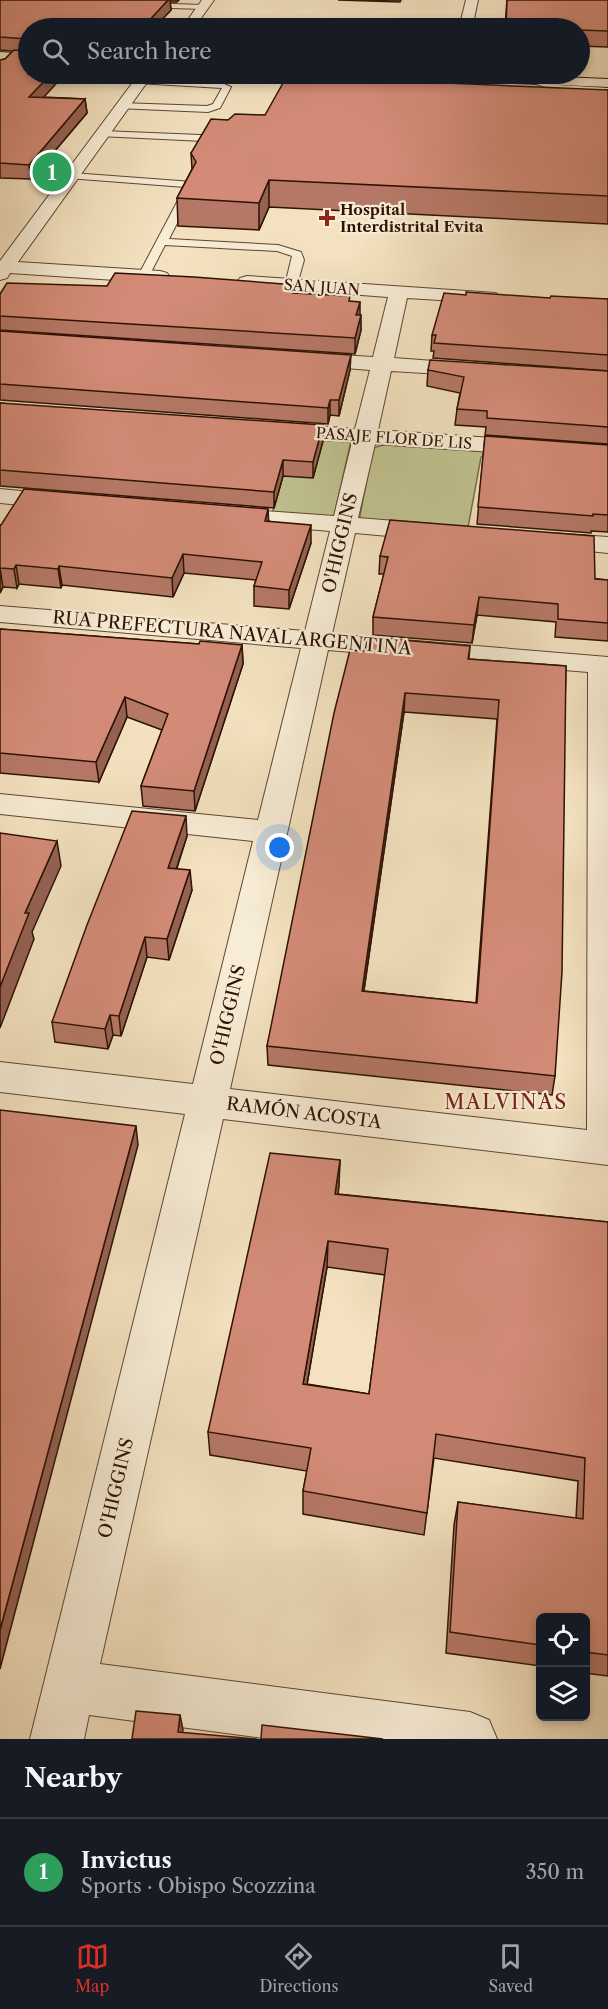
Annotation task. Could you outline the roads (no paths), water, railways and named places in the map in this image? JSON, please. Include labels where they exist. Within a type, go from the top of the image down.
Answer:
[{"type":"street","points":[[467,18],[471,0]]},
{"type":"street","points":[[195,18],[205,4]]},
{"type":"street","points":[[0,68],[5,57]]},
{"type":"street","points":[[590,82],[608,83]]},
{"type":"street","points":[[2,269],[137,84]]},
{"type":"street","points":[[2,269],[178,278]]},
{"type":"street","name":"SAN JUAN","points":[[224,281],[504,298]]},
{"type":"street","name":"O'HIGGINS","points":[[57,1739],[399,292]]},
{"type":"street","points":[[287,358],[489,371]]},
{"type":"street","name":"PASAJE FLOR DE LIS","points":[[259,428],[608,453]]},
{"type":"street","points":[[0,496],[83,503]]},
{"type":"street","points":[[202,513],[459,534]]},
{"type":"street","points":[[528,539],[608,545]]},
{"type":"street","name":"RUA PREFECTURA NAVAL ARGENTINA","points":[[0,614],[605,665]]},
{"type":"street","points":[[605,665],[608,1149]]},
{"type":"street","points":[[0,804],[271,832]]},
{"type":"street","name":"RAMÓN ACOSTA","points":[[0,1077],[608,1149]]},
{"type":"street","points":[[69,1686],[470,1739]]},
{"type":"lane","points":[[137,5],[205,4]]},
{"type":"lane","points":[[120,106],[208,109],[217,106],[227,87],[217,84]]},
{"type":"lane","points":[[545,84],[557,88],[608,91]]},
{"type":"lane","points":[[102,134],[229,140]]},
{"type":"lane","points":[[72,176],[189,184],[190,188],[144,276]]},
{"type":"lane","points":[[163,242],[290,250],[297,254],[298,260],[291,285]]},
{"type":"place","name":"Invictus","points":[[52,172]]},
{"type":"place","name":"Hospital Interdistrital Evita","points":[[327,218]]},
{"type":"district","name":"MALVINAS","points":[[506,1102]]}]
